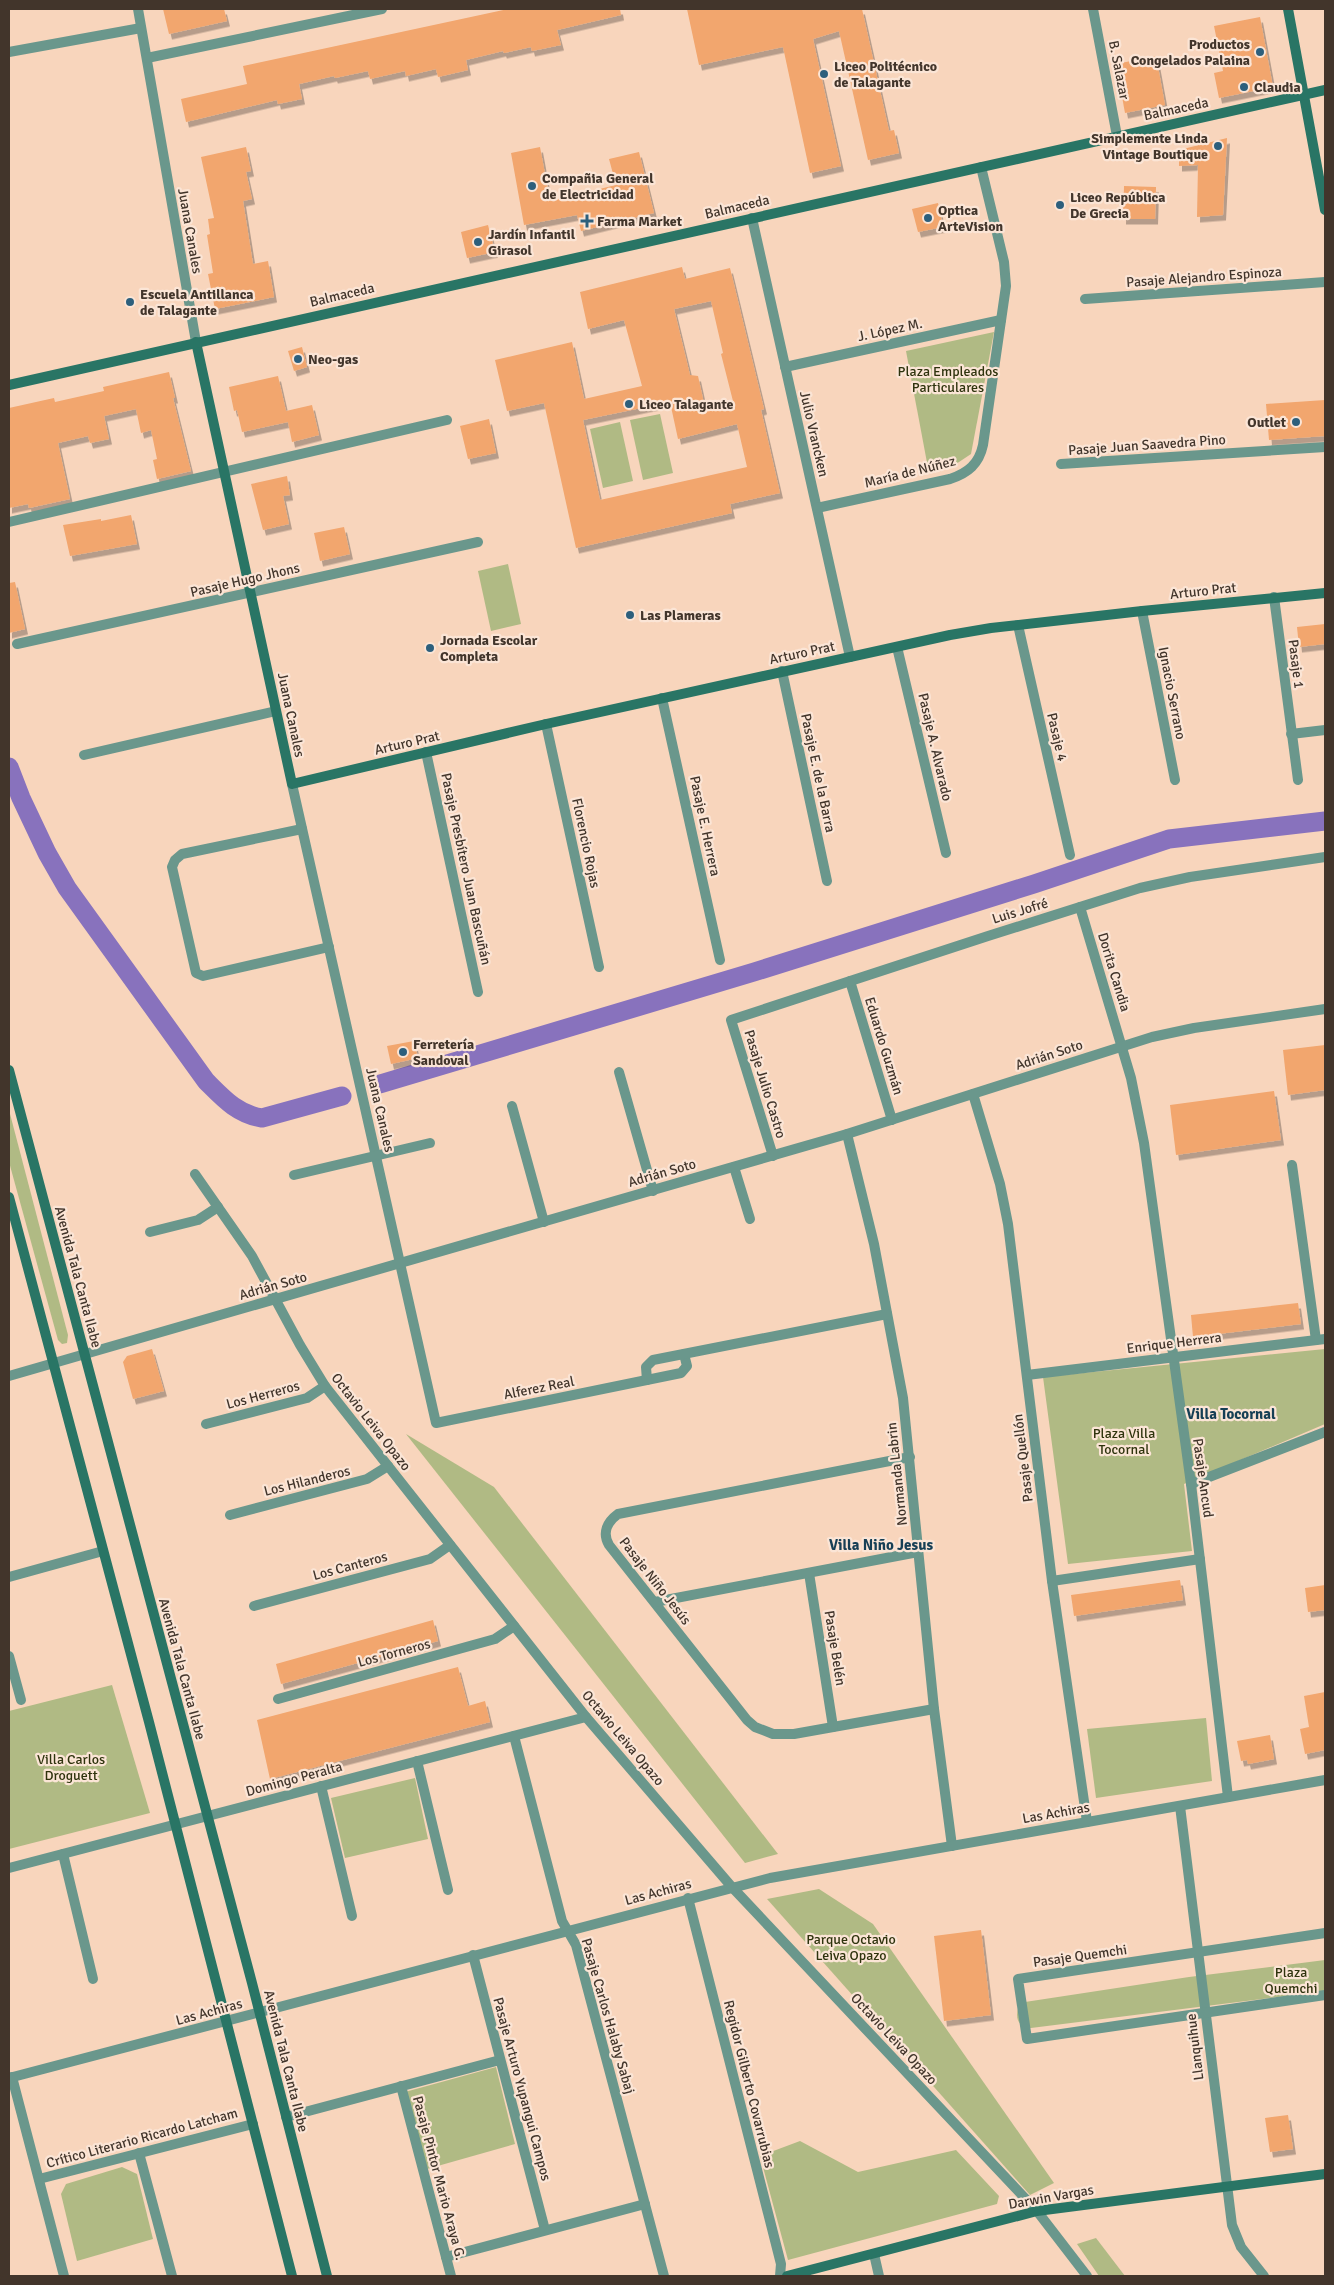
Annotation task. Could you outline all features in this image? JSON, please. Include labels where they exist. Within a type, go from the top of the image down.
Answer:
[{"type":"street","name":"Juana Canales","points":[[138,9],[196,342],[292,784],[436,1422]]},
{"type":"street","points":[[147,58],[382,9]]},
{"type":"street","name":"B. Salazar","points":[[1093,9],[1117,136]]},
{"type":"street","points":[[1288,9],[1314,139],[1325,210]]},
{"type":"street","points":[[9,52],[141,28]]},
{"type":"street","name":"Balmaceda","points":[[9,385],[1325,90]]},
{"type":"street","name":"María de Núñez","points":[[817,508],[950,478],[961,475],[975,465],[983,445],[1006,286],[1004,262],[981,167]]},
{"type":"street","name":"Julio Vrancken","points":[[752,218],[850,657]]},
{"type":"street","name":"Pasaje Alejandro Espinoza","points":[[1085,299],[1325,282]]},
{"type":"street","name":"J. López M.","points":[[785,367],[1001,320]]},
{"type":"street","points":[[9,522],[447,420]]},
{"type":"street","name":"Pasaje Juan Saavedra Pino","points":[[1061,464],[1325,447]]},
{"type":"street","name":"Pasaje Hugo Jhons","points":[[18,644],[478,542]]},
{"type":"street","name":"Arturo Prat","points":[[292,784],[546,724],[966,632],[1142,611],[1325,593]]},
{"type":"street","name":"Pasaje 1","points":[[1274,597],[1298,780]]},
{"type":"street","name":"Ignacio Serrano","points":[[1142,611],[1175,780]]},
{"type":"street","name":"Pasaje 4","points":[[1018,625],[1070,855]]},
{"type":"street","name":"Pasaje A. Alvarado","points":[[897,646],[946,853]]},
{"type":"street","name":"Pasaje E. de la Barra","points":[[782,671],[828,881]]},
{"type":"street","name":"Pasaje E. Herrera","points":[[662,698],[720,960]]},
{"type":"street","points":[[84,755],[276,711]]},
{"type":"street","name":"Florencio Rojas","points":[[546,724],[600,967]]},
{"type":"street","points":[[1292,734],[1325,730]]},
{"type":"street","name":"Pasaje Presbítero Juan Bascuñán","points":[[426,752],[478,992]]},
{"type":"street","points":[[302,829],[182,854],[175,860],[172,867],[196,972],[203,976],[329,947]]},
{"type":"street","name":"Luis Jofré","points":[[731,1020],[1140,888],[1190,878],[1325,857]]},
{"type":"street","name":"Dorita Candia","points":[[1080,907],[1121,1046]]},
{"type":"street","name":"Eduardo Guzmán","points":[[850,981],[892,1120]]},
{"type":"street","name":"Adrián Soto","points":[[9,1376],[847,1134],[1152,1036],[1325,1009]]},
{"type":"street","name":"Pasaje Julio Castro","points":[[731,1020],[772,1156]]},
{"type":"street","name":"Pasaje Ancud","points":[[1121,1046],[1134,1094],[1144,1143],[1200,1559],[1228,1797]]},
{"type":"street","name":"Avenida Tala Canta Ilabe","points":[[9,1070],[260,2012],[326,2276]]},
{"type":"street","points":[[619,1072],[653,1191]]},
{"type":"street","name":"Pasaje Quellón","points":[[973,1094],[1000,1184],[1008,1224],[1052,1581],[1086,1822]]},
{"type":"street","points":[[512,1106],[544,1222]]},
{"type":"street","name":"Normanda Labrin","points":[[847,1134],[874,1244],[902,1391],[934,1709],[952,1846]]},
{"type":"street","points":[[294,1175],[430,1143]]},
{"type":"street","points":[[1292,1165],[1321,1339]]},
{"type":"street","points":[[734,1167],[750,1219]]},
{"type":"street","name":"Octavio Leiva Opazo","points":[[196,1174],[256,1261],[300,1345],[325,1386],[586,1717],[731,1886],[1037,2211],[1087,2276]]},
{"type":"street","points":[[9,1197],[292,2276]]},
{"type":"street","points":[[150,1232],[198,1220],[218,1207]]},
{"type":"street","points":[[647,1380],[646,1367],[650,1362],[887,1314]]},
{"type":"street","name":"Enrique Herrera","points":[[1027,1375],[1321,1339]]},
{"type":"street","name":"Alferez Real","points":[[436,1422],[684,1371],[686,1366],[684,1354]]},
{"type":"street","name":"Los Herreros","points":[[206,1424],[307,1398],[325,1386]]},
{"type":"street","points":[[1190,1484],[1325,1435]]},
{"type":"street","name":"Pasaje Niño Jesús","points":[[910,1457],[618,1514],[608,1524],[606,1541],[720,1688],[755,1727],[773,1734],[784,1735],[934,1709]]},
{"type":"street","name":"Los Hilanderos","points":[[230,1515],[367,1479],[388,1466]]},
{"type":"street","name":"Los Canteros","points":[[254,1606],[430,1559],[450,1545]]},
{"type":"street","points":[[9,1576],[103,1551]]},
{"type":"street","points":[[655,1602],[918,1552]]},
{"type":"street","points":[[1052,1581],[1200,1559]]},
{"type":"street","name":"Pasaje Belén","points":[[809,1573],[833,1727]]},
{"type":"street","name":"Los Torneros","points":[[278,1698],[495,1639],[514,1626]]},
{"type":"street","points":[[9,1656],[11,1675],[21,1700]]},
{"type":"street","name":"Domingo Peralta","points":[[9,1868],[586,1717]]},
{"type":"street","name":"Pasaje Carlos Halaby Sabaj","points":[[514,1736],[562,1921],[576,1945],[664,2276]]},
{"type":"street","points":[[417,1761],[448,1890]]},
{"type":"street","name":"Las Achiras","points":[[10,2078],[731,1886],[1325,1780]]},
{"type":"street","points":[[321,1786],[352,1916]]},
{"type":"street","name":"Llanquihue","points":[[1180,1806],[1226,2187],[1234,2233],[1241,2247],[1264,2276]]},
{"type":"street","points":[[63,1854],[93,1979]]},
{"type":"street","name":"Regidor Gilberto Covarrubias","points":[[688,1898],[781,2264],[780,2276]]},
{"type":"street","name":"Pasaje Quemchi","points":[[1325,1934],[1018,1979],[1027,2039],[1325,1995]]},
{"type":"street","name":"Pasaje Arturo Yupangui Campos","points":[[473,1956],[545,2230]]},
{"type":"street","points":[[286,2116],[500,2060]]},
{"type":"street","points":[[10,2078],[64,2276]]},
{"type":"street","name":"Pasaje Pintor Mario Araya G.","points":[[401,2086],[451,2276]]},
{"type":"street","name":"Crítico Literario Ricardo Latcham","points":[[39,2180],[253,2124]]},
{"type":"street","points":[[139,2153],[172,2276]]},
{"type":"street","name":"Darwin Vargas","points":[[788,2276],[1037,2211],[1325,2174]]},
{"type":"street","points":[[446,2257],[645,2204]]},
{"type":"street","points":[[874,2254],[879,2276]]},
{"type":"green space","name":"Plaza Empleados Particulares","points":[[994,332],[971,454],[956,464],[928,468],[906,351]]},
{"type":"green space","points":[[660,414],[673,473],[643,480],[630,420]]},
{"type":"green space","points":[[620,422],[633,481],[603,488],[590,429]]},
{"type":"green space","points":[[508,564],[521,624],[491,631],[478,571]]},
{"type":"green space","points":[[9,1110],[68,1335],[67,1343],[62,1344],[58,1340],[9,1162]]},
{"type":"green space","name":"Plaza Villa Tocornal","points":[[1325,1349],[1325,1424],[1184,1484],[1192,1551],[1068,1564],[1043,1377]]},
{"type":"green space","points":[[406,1434],[494,1487],[778,1854],[745,1863]]},
{"type":"green space","name":"Villa Carlos Droguett","points":[[112,1685],[150,1813],[9,1849],[9,1711]]},
{"type":"green space","points":[[1206,1718],[1212,1781],[1096,1798],[1087,1729]]},
{"type":"green space","points":[[415,1778],[428,1839],[345,1858],[331,1798]]},
{"type":"green space","name":"Parque Octavio Leiva Opazo","points":[[819,1889],[873,1924],[1054,2183],[1030,2195],[767,1899]]},
{"type":"green space","name":"Plaza Quemchi","points":[[1325,1960],[1325,1991],[1031,2028],[1023,2026],[1017,2016],[1020,2004],[1025,2002],[1189,1977]]},
{"type":"green space","points":[[496,2067],[515,2144],[427,2169],[405,2092]]},
{"type":"green space","points":[[800,2141],[858,2172],[956,2150],[999,2196],[997,2204],[788,2260],[760,2156]]},
{"type":"green space","points":[[122,2167],[137,2174],[153,2239],[77,2261],[61,2194],[66,2184]]},
{"type":"green space","points":[[1096,2238],[1125,2276],[1099,2276],[1077,2244]]},
{"type":"building","points":[[163,9],[224,9],[227,21],[169,34]]},
{"type":"building","points":[[508,9],[620,9],[621,15],[557,30],[561,45],[532,51],[531,47],[504,53],[503,51],[466,60],[468,70],[438,77],[436,69],[406,76],[405,71],[370,79],[368,71],[335,78],[334,76],[299,84],[302,99],[278,104],[277,100],[186,122],[181,99],[247,84],[243,66]]},
{"type":"building","points":[[687,9],[862,9],[889,131],[894,130],[899,153],[868,160],[839,31],[813,39],[841,166],[810,173],[783,47],[699,65]]},
{"type":"building","points":[[1260,17],[1273,87],[1219,98],[1214,73],[1223,71],[1214,26]]},
{"type":"building","points":[[1156,56],[1165,105],[1125,113],[1116,64]]},
{"type":"building","points":[[1227,138],[1223,215],[1197,217],[1198,165],[1179,166],[1179,150]]},
{"type":"building","points":[[246,147],[251,171],[246,172],[252,199],[243,201],[253,264],[268,261],[274,297],[215,309],[208,274],[213,273],[207,235],[210,234],[208,219],[214,218],[201,157]]},
{"type":"building","points":[[540,147],[550,201],[616,185],[609,159],[639,152],[654,213],[581,231],[577,215],[524,225],[511,153]]},
{"type":"building","points":[[1124,186],[1156,187],[1155,219],[1123,219]]},
{"type":"building","name":"Optica ArteVision","points":[[938,203],[943,227],[918,232],[912,209]]},
{"type":"building","name":"Jardín Infantil Girasol","points":[[488,225],[495,252],[467,258],[461,232]]},
{"type":"building","points":[[682,267],[685,279],[730,268],[764,409],[761,410],[780,493],[730,504],[732,513],[576,548],[544,403],[507,411],[495,360],[572,342],[584,399],[642,386],[624,320],[588,329],[580,292]],"holes":[[[711,301],[723,353],[721,354],[734,405],[705,408],[698,376],[690,375],[674,309]],[[670,402],[678,439],[737,424],[747,467],[600,500],[583,420]]]},
{"type":"building","name":"Neo-gas","points":[[302,347],[307,367],[294,371],[288,351]]},
{"type":"building","points":[[169,372],[175,398],[173,398],[191,471],[157,479],[153,460],[157,459],[151,430],[141,433],[136,409],[104,416],[109,439],[90,443],[88,436],[58,443],[70,499],[29,508],[28,504],[9,508],[9,408],[54,398],[55,402],[104,391],[103,387]]},
{"type":"building","points":[[278,376],[286,411],[312,405],[319,435],[292,442],[288,422],[242,432],[237,410],[234,411],[229,387]]},
{"type":"building","name":"Outlet","points":[[1325,400],[1325,436],[1269,440],[1266,404]]},
{"type":"building","points":[[489,419],[496,453],[468,459],[460,426]]},
{"type":"building","points":[[287,476],[290,495],[283,496],[289,524],[263,530],[251,484]]},
{"type":"building","points":[[131,515],[137,544],[70,556],[63,525],[101,519],[101,521]]},
{"type":"building","points":[[344,527],[350,554],[320,561],[314,533]]},
{"type":"building","points":[[15,582],[25,629],[9,633],[9,583]]},
{"type":"building","points":[[1325,624],[1325,644],[1299,647],[1297,627]]},
{"type":"building","name":"Ferretería Sandoval","points":[[414,1041],[418,1058],[391,1064],[387,1046]]},
{"type":"building","points":[[1325,1045],[1325,1090],[1288,1095],[1283,1050]]},
{"type":"building","points":[[1274,1091],[1281,1140],[1176,1155],[1170,1105]]},
{"type":"building","points":[[1298,1303],[1301,1324],[1193,1337],[1191,1315]]},
{"type":"building","points":[[152,1349],[164,1391],[133,1399],[123,1362],[127,1356]]},
{"type":"building","points":[[1180,1580],[1183,1600],[1074,1616],[1071,1595]]},
{"type":"building","points":[[1325,1585],[1325,1610],[1308,1612],[1305,1588]]},
{"type":"building","points":[[433,1620],[438,1641],[281,1684],[276,1664]]},
{"type":"building","points":[[458,1667],[468,1706],[485,1701],[490,1722],[270,1779],[257,1720]]},
{"type":"building","points":[[1325,1692],[1325,1750],[1305,1754],[1300,1729],[1309,1727],[1304,1696]]},
{"type":"building","points":[[1270,1735],[1274,1759],[1248,1764],[1247,1760],[1241,1761],[1237,1741]]},
{"type":"building","points":[[981,1930],[991,2015],[944,2021],[934,1936]]},
{"type":"building","points":[[1288,2115],[1293,2149],[1270,2152],[1265,2118]]},
{"type":"waterway","points":[[9,767],[21,798],[47,853],[67,888],[206,1081],[218,1093],[245,1113],[262,1118],[342,1096]]},
{"type":"waterway","points":[[380,1084],[754,972],[1034,884],[1169,839],[1325,821]]},
{"type":"place","name":"Productos Congelados Palaina","points":[[1260,52]]},
{"type":"place","name":"Liceo Politécnico de Talagante","points":[[824,74]]},
{"type":"place","name":"Claudia","points":[[1244,87]]},
{"type":"place","name":"Simplemente Linda Vintage Boutique","points":[[1218,146]]},
{"type":"place","name":"Compañia General de Electricidad","points":[[532,186]]},
{"type":"place","name":"Liceo República De Grecia","points":[[1060,205]]},
{"type":"place","name":"Optica ArteVision","points":[[928,218]]},
{"type":"place","name":"Farma Market","points":[[587,221]]},
{"type":"place","name":"Jardín Infantil Girasol","points":[[478,242]]},
{"type":"place","name":"Escuela Antillanca de Talagante","points":[[130,302]]},
{"type":"place","name":"Neo-gas","points":[[298,359]]},
{"type":"place","name":"Liceo Talagante","points":[[629,404]]},
{"type":"place","name":"Outlet","points":[[1296,422]]},
{"type":"place","name":"Las Plameras","points":[[630,615]]},
{"type":"place","name":"Jornada Escolar Completa","points":[[430,648]]},
{"type":"place","name":"Ferretería Sandoval","points":[[403,1052]]},
{"type":"district","name":"Villa Tocornal","points":[[1231,1414]]},
{"type":"district","name":"Villa Niño Jesus","points":[[881,1545]]}]
